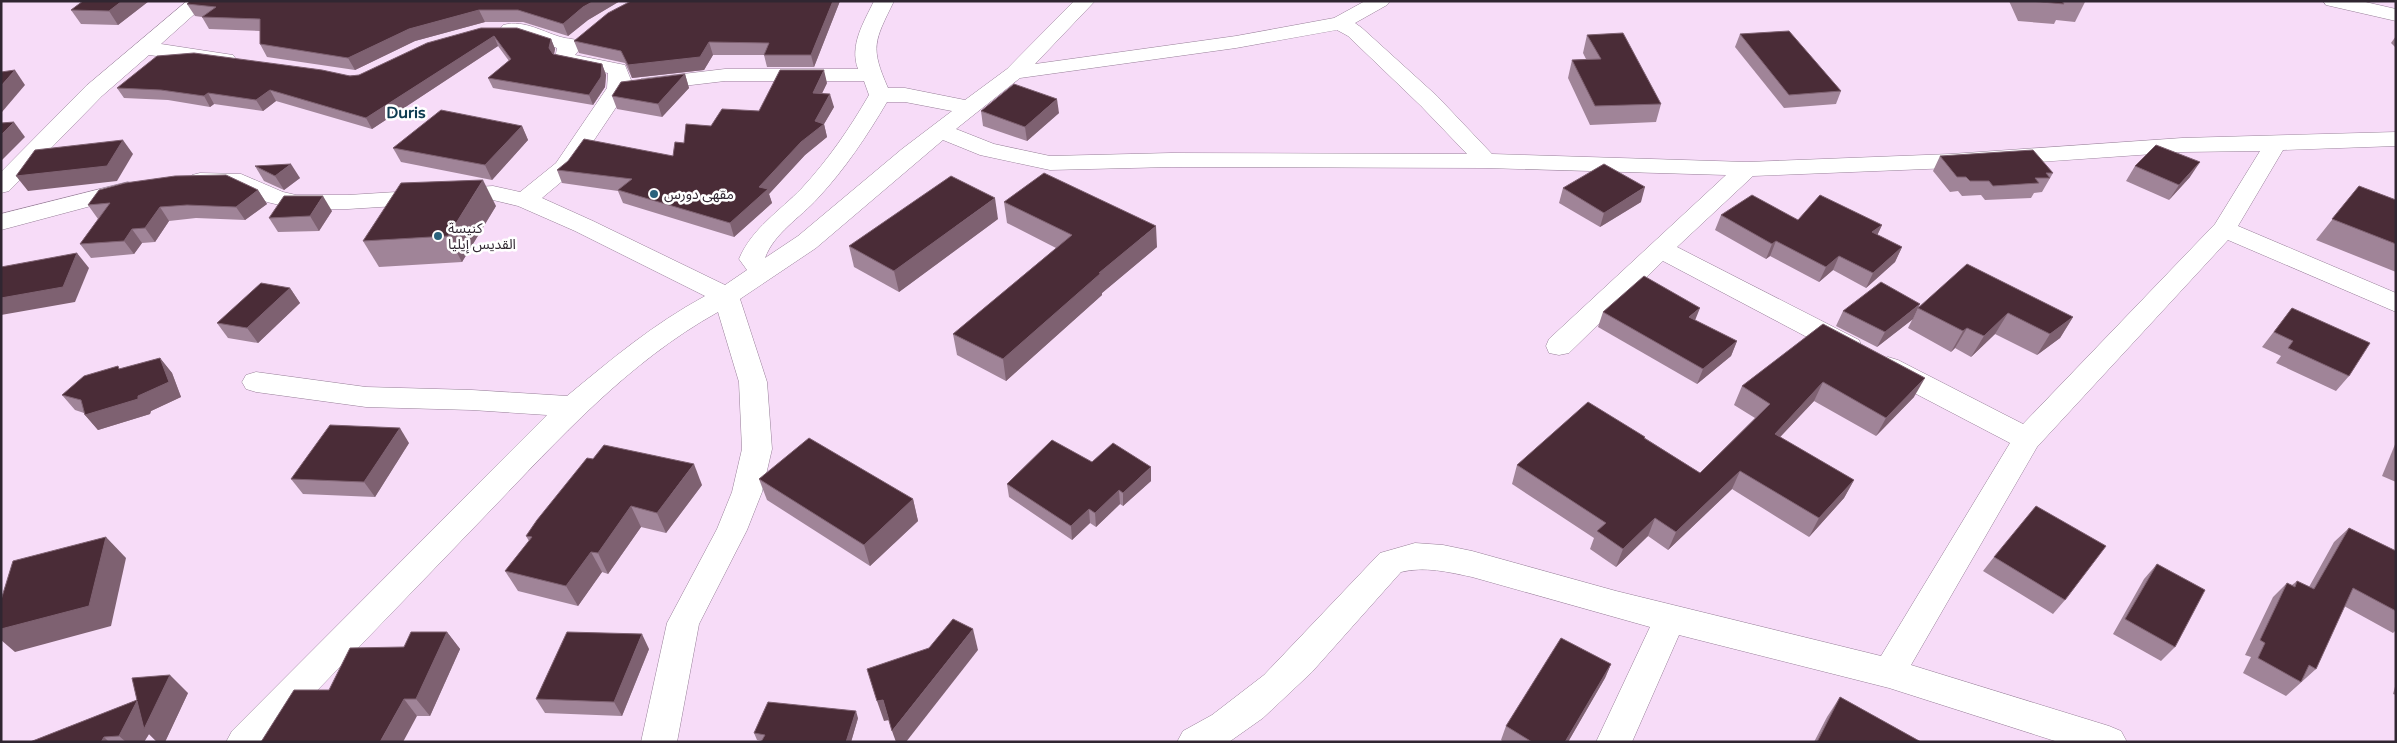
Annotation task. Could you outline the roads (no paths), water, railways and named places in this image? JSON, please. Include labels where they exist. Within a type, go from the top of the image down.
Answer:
[{"type":"street","points":[[1,186],[94,91],[199,1]]},
{"type":"street","points":[[768,268],[756,264],[752,259],[758,244],[809,194],[855,136],[876,85],[864,53],[868,37],[884,1]]},
{"type":"street","points":[[244,742],[573,407],[646,345],[679,322],[726,296],[807,242],[940,131],[1014,73],[1085,1]]},
{"type":"street","points":[[1014,73],[1236,42],[1340,23],[1380,1]]},
{"type":"street","points":[[2333,1],[2396,15]]},
{"type":"street","points":[[1340,23],[1355,32],[1429,101],[1486,161]]},
{"type":"street","points":[[494,31],[520,30],[553,39],[565,45],[580,38],[565,52],[565,58],[618,69],[620,80],[618,88],[564,168],[525,200]]},
{"type":"street","points":[[144,48],[241,61]]},
{"type":"street","points":[[618,88],[725,75],[876,85],[905,95],[970,108]]},
{"type":"street","points":[[940,131],[988,150],[1050,163],[1170,160],[1486,161],[1747,169],[1951,161],[2182,145],[2276,144],[2396,139]]},
{"type":"street","points":[[1889,673],[2027,439],[2224,229],[2276,144]]},
{"type":"street","points":[[1559,346],[1660,248],[1747,169]]},
{"type":"street","points":[[176,182],[227,179],[240,181],[296,202],[348,202],[493,193],[525,200],[584,226],[726,296],[753,382],[757,449],[747,492],[732,530],[683,623],[659,742]]},
{"type":"street","points":[[1,222],[92,198],[150,186]]},
{"type":"street","points":[[2224,229],[2396,304]]},
{"type":"street","points":[[1660,248],[2027,439]]},
{"type":"street","points":[[256,382],[366,396],[472,400],[573,407]]},
{"type":"street","points":[[1195,742],[1249,711],[1272,690],[1391,562],[1415,556],[1443,558],[1670,619],[1889,673],[2109,742]]},
{"type":"street","points":[[1614,742],[1670,619]]},
{"type":"place","name":"مقهى دورس","points":[[654,194]]},
{"type":"place","name":"كنيسة القديس إيليا","points":[[438,236]]},
{"type":"district","name":"Duris","points":[[406,112]]}]
